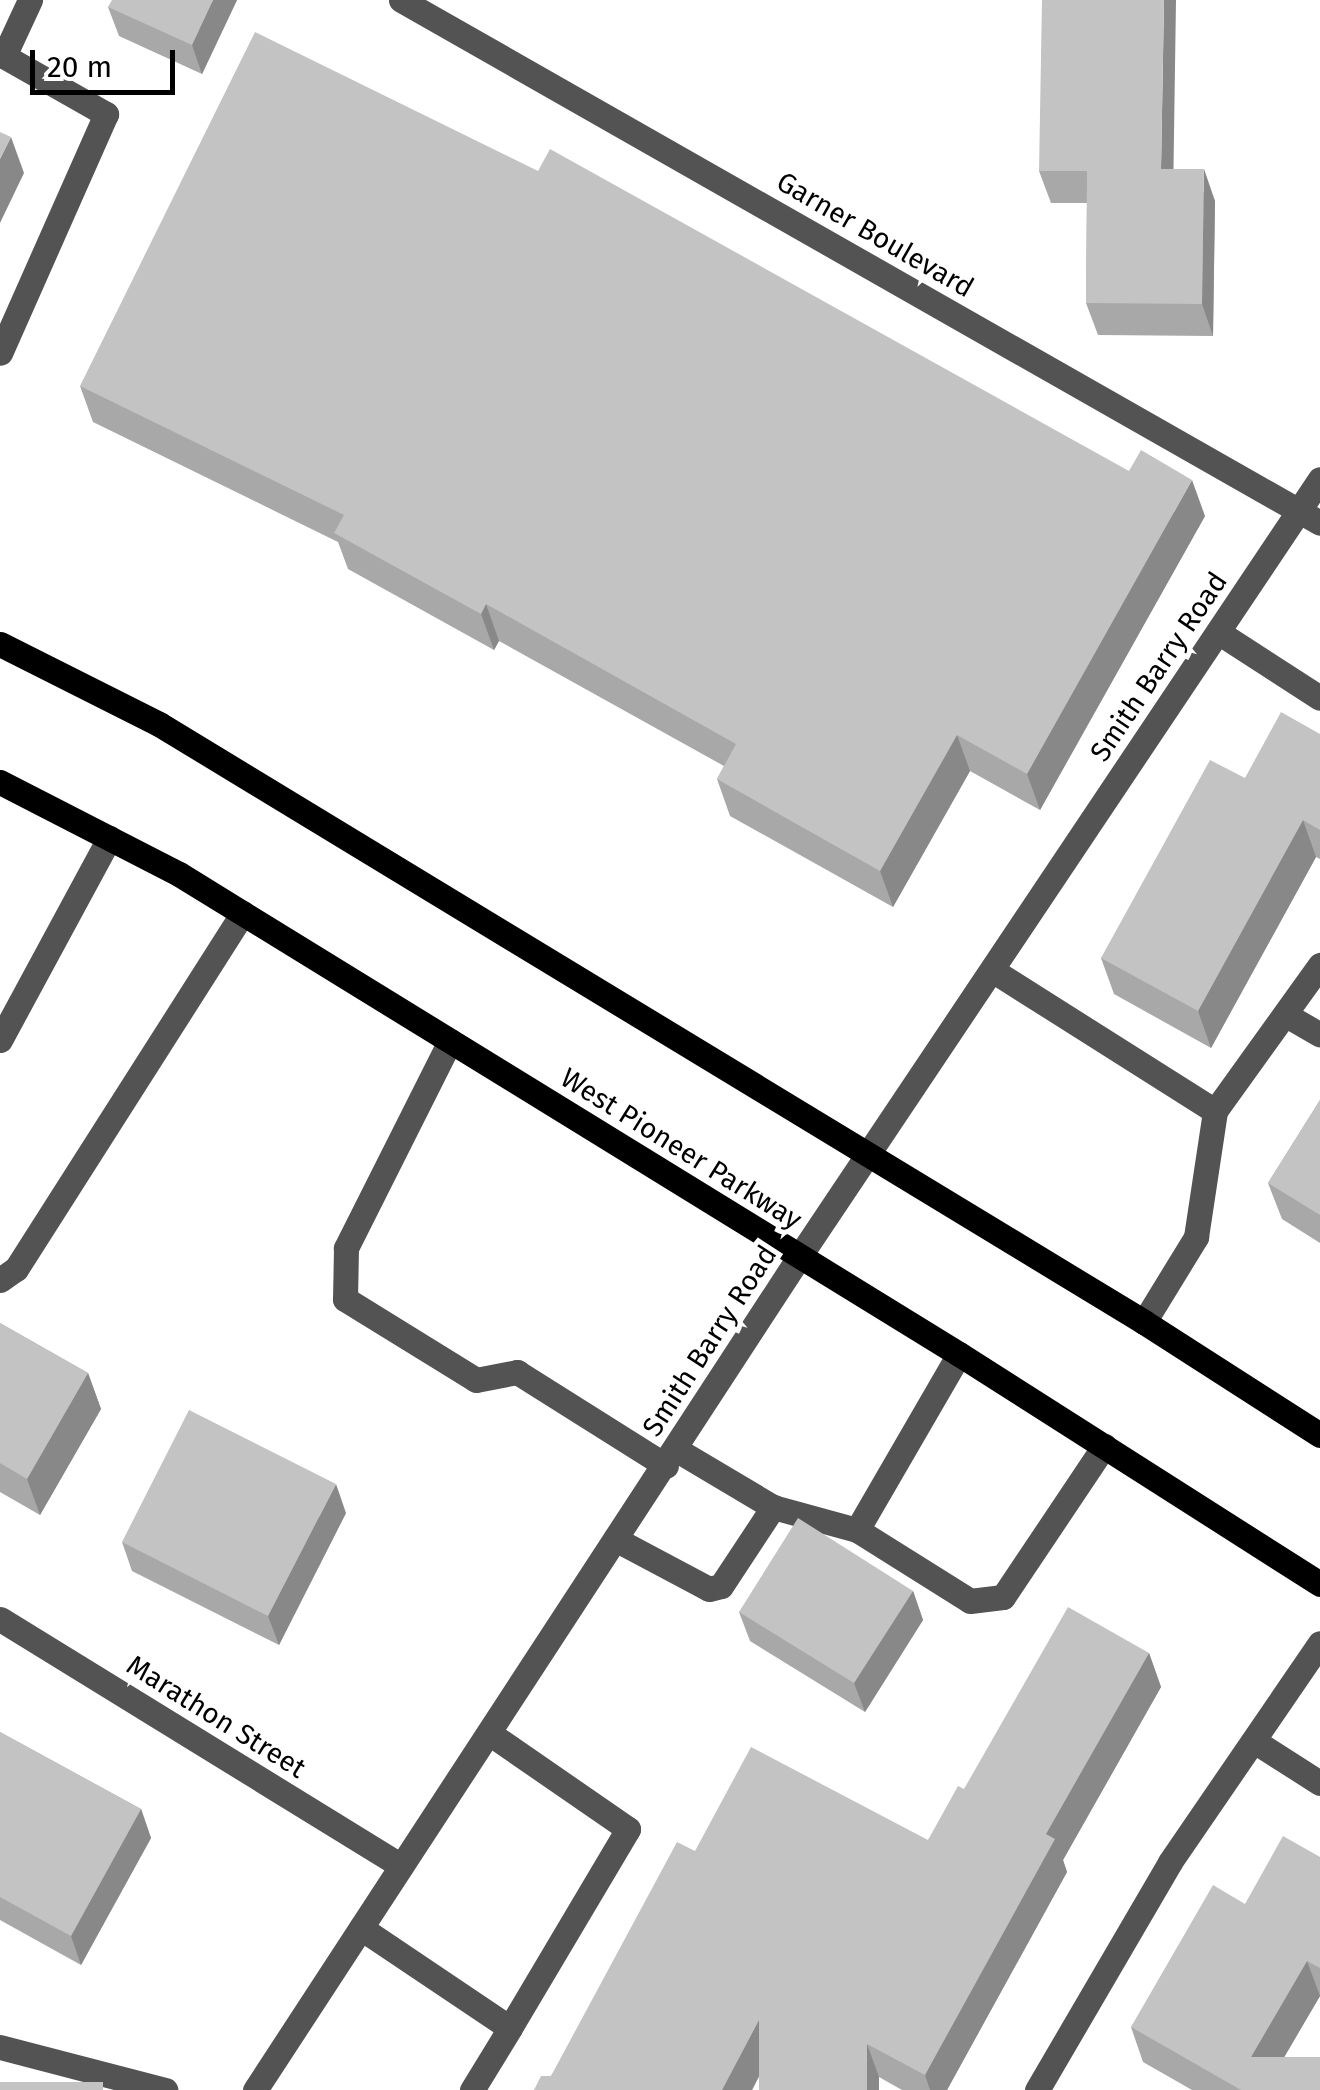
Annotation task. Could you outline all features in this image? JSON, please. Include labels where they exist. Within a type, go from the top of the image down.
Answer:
[{"type":"main road","points":[[0,644],[159,724],[1144,1322],[1320,1435]]},
{"type":"main road","name":"West Pioneer Parkway","points":[[0,782],[243,913],[959,1354],[1320,1584]]},
{"type":"street","points":[[0,353],[106,114],[2,56],[30,0]]},
{"type":"street","name":"Garner Boulevard","points":[[400,0],[1310,517]]},
{"type":"street","name":"Smith Barry Road","points":[[255,2090],[614,1539],[672,1458],[799,1257],[1218,632],[1310,517],[1320,479]]},
{"type":"street","points":[[1218,632],[1320,698]]},
{"type":"street","points":[[0,1040],[109,838]]},
{"type":"street","points":[[0,1280],[16,1269],[243,913]]},
{"type":"street","points":[[1144,1322],[1196,1237],[1215,1111],[1320,965]]},
{"type":"street","points":[[992,970],[1215,1111]]},
{"type":"street","points":[[1286,1015],[1320,1035]]},
{"type":"street","points":[[450,1041],[346,1248],[345,1299],[476,1380],[517,1372],[672,1458],[773,1507],[857,1530],[970,1601],[1003,1597],[1104,1446]]},
{"type":"street","points":[[857,1530],[959,1354]]},
{"type":"street","points":[[614,1539],[708,1589],[721,1586],[773,1507]]},
{"type":"street","name":"Marathon Street","points":[[0,1619],[402,1866]]},
{"type":"street","points":[[1037,2090],[1170,1862],[1320,1643]]},
{"type":"street","points":[[472,2090],[628,1829],[488,1733]]},
{"type":"street","points":[[1254,1740],[1320,1783]]},
{"type":"street","points":[[360,1928],[510,2028]]},
{"type":"street","points":[[0,2047],[165,2090]]},
{"type":"building","points":[[112,0],[213,0],[192,45],[108,7]]},
{"type":"building","points":[[1042,0],[1164,0],[1161,169],[1204,169],[1202,304],[1086,303],[1087,171],[1039,171]]},
{"type":"building","points":[[255,32],[538,171],[550,149],[1129,471],[1141,450],[1192,480],[1027,774],[957,735],[880,871],[717,779],[736,744],[486,604],[481,614],[334,533],[344,515],[80,386]]},
{"type":"building","points":[[0,132],[11,137],[0,159]]},
{"type":"building","points":[[1281,712],[1320,734],[1320,830],[1303,820],[1198,1011],[1101,958],[1210,760],[1245,778]]},
{"type":"building","points":[[1320,1100],[1320,1215],[1268,1183]]},
{"type":"building","points":[[0,1323],[88,1373],[27,1479],[0,1463]]},
{"type":"building","points":[[189,1410],[336,1484],[268,1616],[122,1542]]},
{"type":"building","points":[[798,1518],[913,1591],[854,1683],[739,1612]]},
{"type":"building","points":[[1068,1607],[1149,1653],[1046,1834],[1055,1839],[925,2075],[867,2044],[867,2090],[759,2090],[759,2020],[722,2090],[534,2090],[541,2076],[551,2076],[677,1842],[695,1851],[751,1747],[928,1840],[958,1786],[964,1789]]},
{"type":"building","points":[[0,1732],[141,1809],[71,1936],[0,1897]]},
{"type":"building","points":[[1283,1836],[1320,1857],[1320,1968],[1307,1961],[1251,2057],[1320,2057],[1320,2090],[1241,2090],[1131,2027],[1213,1885],[1245,1904]]},
{"type":"building","points":[[0,2082],[103,2082],[103,2090],[0,2090]]}]
